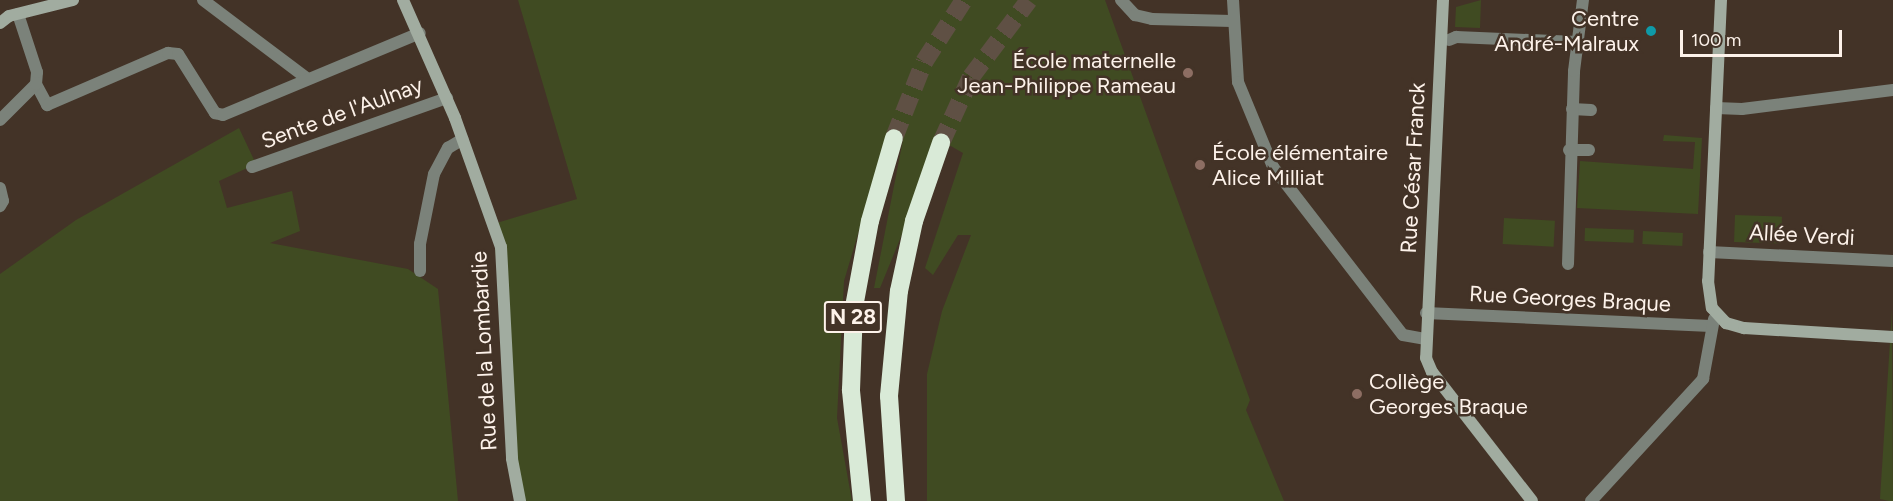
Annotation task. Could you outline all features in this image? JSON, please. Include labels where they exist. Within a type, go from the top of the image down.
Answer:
[{"type":"highway","name":"N 28","points":[[862,501],[851,390],[854,307],[870,221],[894,138]]},
{"type":"highway","name":"N 28","points":[[896,501],[889,396],[899,291],[914,221],[941,143]]},
{"type":"street","points":[[0,23],[18,14],[73,0]]},
{"type":"street","points":[[203,0],[308,79]]},
{"type":"street","name":"Rue de la Lombardie","points":[[403,0],[420,33],[447,98],[501,247],[512,459],[520,501]]},
{"type":"street","points":[[1121,0],[1136,15],[1152,19],[1232,21]]},
{"type":"street","points":[[1233,0],[1232,21],[1238,82],[1244,104],[1273,167],[1403,335],[1425,339]]},
{"type":"street","name":"Rue César Franck","points":[[1443,0],[1425,339],[1432,372],[1532,501]]},
{"type":"street","points":[[1568,264],[1569,150],[1572,109],[1579,71],[1577,42],[1583,0]]},
{"type":"street","points":[[1591,501],[1703,379],[1708,368],[1713,320],[1708,292],[1709,252],[1721,0]]},
{"type":"street","points":[[18,14],[37,72],[36,84],[47,105],[168,53],[178,54],[215,113],[224,115],[420,33]]},
{"type":"street","points":[[1449,40],[1456,37],[1577,42]]},
{"type":"street","points":[[0,120],[36,84]]},
{"type":"street","points":[[1716,108],[1742,109],[1893,90]]},
{"type":"street","name":"Sente de l'Aulnay","points":[[252,167],[447,98]]},
{"type":"street","points":[[1572,109],[1591,110]]},
{"type":"street","points":[[420,271],[420,244],[435,174],[448,148],[463,139]]},
{"type":"street","points":[[1569,150],[1589,150]]},
{"type":"street","points":[[0,188],[0,206]]},
{"type":"street","name":"Allée Verdi","points":[[1709,252],[1893,261]]},
{"type":"street","name":"Rue Georges Braque","points":[[1426,313],[1713,320]]},
{"type":"street","points":[[1713,320],[1744,328],[1893,337]]},
{"type":"green space","points":[[518,0],[1105,0],[1250,400],[1246,410],[1284,501],[927,501],[927,374],[942,311],[971,235],[958,235],[933,275],[925,268],[963,153],[935,137],[907,222],[880,288],[874,288],[903,140],[887,136],[844,281],[837,418],[852,501],[518,501],[493,224],[577,199]]},
{"type":"green space","points":[[1481,0],[1480,28],[1455,27],[1456,7]]},
{"type":"green space","points":[[239,128],[256,164],[219,181],[227,208],[292,191],[300,231],[270,243],[408,269],[438,289],[458,501],[0,501],[0,274],[76,220]]},
{"type":"green space","points":[[1664,135],[1702,138],[1698,214],[1577,208],[1580,161],[1693,169],[1695,142],[1663,141]]},
{"type":"green space","points":[[1735,215],[1782,217],[1781,244],[1734,242]]},
{"type":"green space","points":[[1504,218],[1555,221],[1554,247],[1503,244]]},
{"type":"green space","points":[[1585,228],[1634,230],[1634,243],[1585,241]]},
{"type":"green space","points":[[1643,231],[1683,233],[1682,246],[1642,244]]},
{"type":"green space","points":[[1892,310],[1893,501],[1889,501],[1880,499]]},
{"type":"tunnel","points":[[894,138],[924,62],[964,0]]},
{"type":"tunnel","points":[[941,143],[971,77],[1029,0]]},
{"type":"place","name":"Centre André-Malraux","points":[[1651,31]]},
{"type":"place","name":"École maternelle Jean-Philippe Rameau","points":[[1188,73]]},
{"type":"place","name":"École élémentaire Alice Milliat","points":[[1200,165]]},
{"type":"place","name":"Collège Georges Braque","points":[[1357,394]]}]
